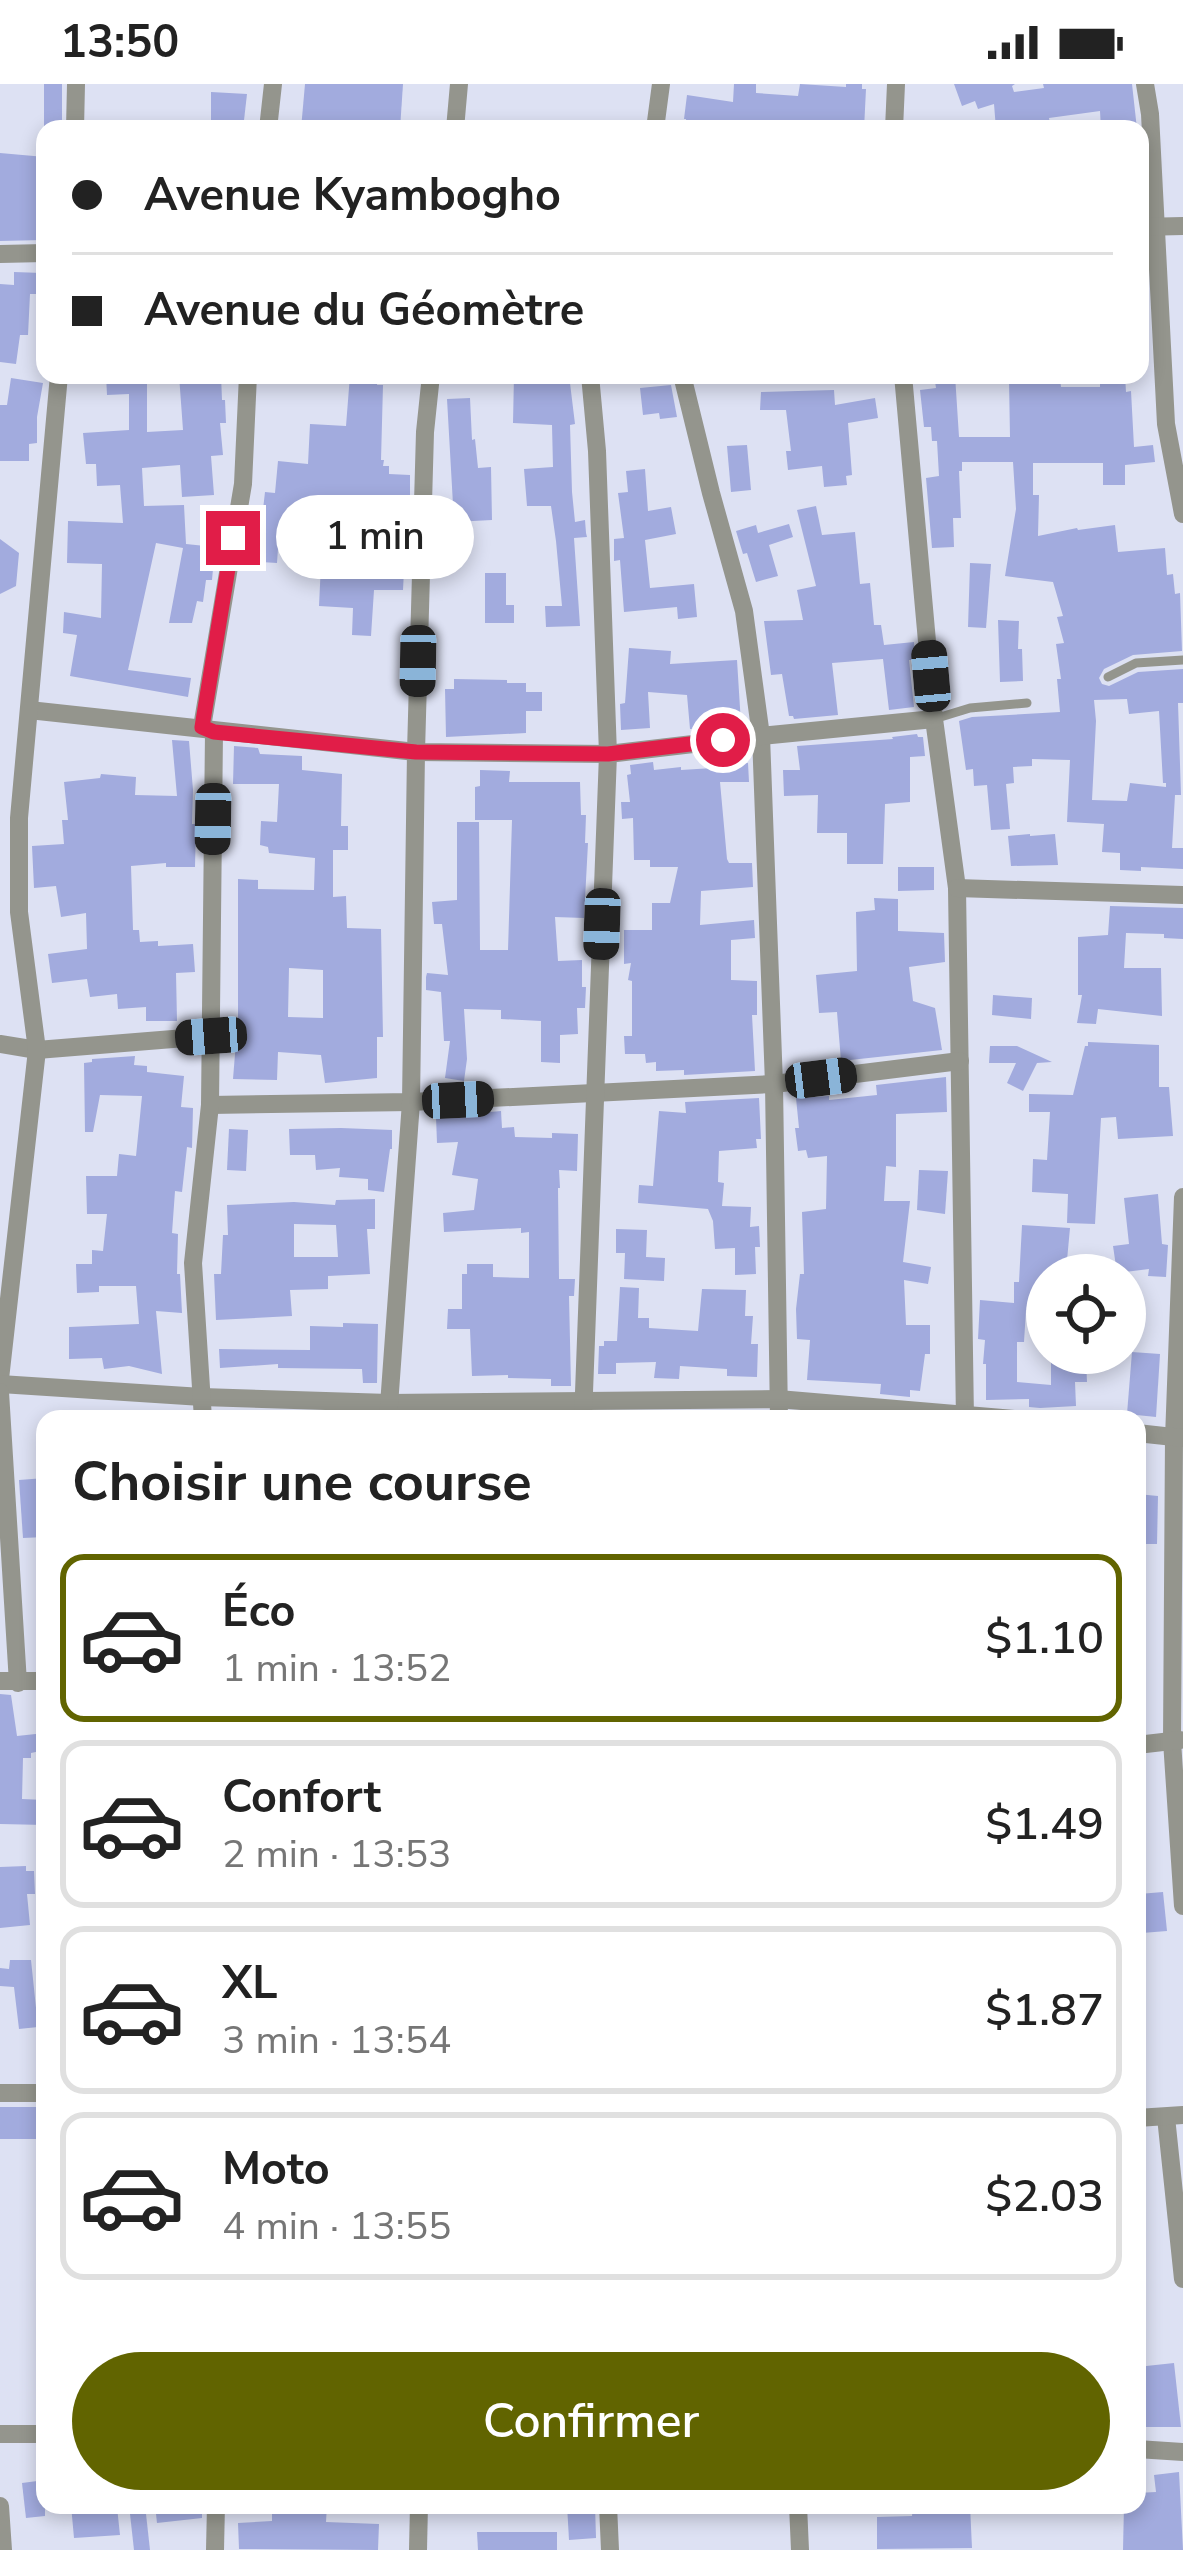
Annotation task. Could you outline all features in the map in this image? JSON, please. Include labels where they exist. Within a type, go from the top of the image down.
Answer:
[{"type":"street","points":[[75,120],[76,84]]},
{"type":"street","points":[[269,120],[273,84]]},
{"type":"street","points":[[456,120],[459,84]]},
{"type":"street","points":[[656,120],[662,84]]},
{"type":"street","points":[[894,120],[896,84]]},
{"type":"street","points":[[1144,84],[1150,114],[1149,170]]},
{"type":"street","points":[[1149,227],[1183,226]]},
{"type":"street","points":[[1149,238],[1166,424],[1183,514]]},
{"type":"street","points":[[0,254],[36,253]]},
{"type":"street","points":[[9,1682],[0,1385],[38,1050],[9,816],[29,710],[58,384]]},
{"type":"street","points":[[203,1410],[193,1263],[210,1105],[208,729],[243,484],[248,384]]},
{"type":"street","points":[[389,1410],[411,1102],[424,432],[430,384]]},
{"type":"street","points":[[583,1410],[608,754],[591,384]]},
{"type":"street","points":[[680,1410],[778,1409],[775,1084],[761,736],[743,607],[684,384]]},
{"type":"street","points":[[904,384],[934,719],[957,888],[965,1410]]},
{"type":"street","points":[[29,710],[416,752],[608,754],[934,719]]},
{"type":"street","points":[[957,888],[1183,896]]},
{"type":"street","points":[[0,1044],[38,1050],[211,1036]]},
{"type":"street","points":[[210,1105],[411,1102],[775,1084],[960,1061]]},
{"type":"street","points":[[1183,1197],[1177,1741],[1183,1906]]},
{"type":"street","points":[[0,1385],[376,1410]]},
{"type":"street","points":[[1146,1434],[1178,1438]]},
{"type":"street","points":[[1146,1744],[1177,1741]]},
{"type":"street","points":[[0,2092],[36,2093]]},
{"type":"street","points":[[1174,2116],[1183,2279]]},
{"type":"street","points":[[0,2434],[36,2434]]},
{"type":"street","points":[[1146,2450],[1183,2452]]},
{"type":"street","points":[[0,2506],[3,2550]]},
{"type":"street","points":[[215,2550],[216,2514]]},
{"type":"street","points":[[418,2550],[419,2514]]},
{"type":"street","points":[[608,2514],[610,2550]]},
{"type":"street","points":[[798,2514],[800,2550]]},
{"type":"lane","points":[[1108,677],[1136,663],[1183,660]]},
{"type":"lane","points":[[934,719],[970,708],[1027,704]]},
{"type":"building","points":[[44,84],[62,84],[62,120],[44,120]]},
{"type":"building","points":[[305,84],[403,84],[401,120],[302,120]]},
{"type":"building","points":[[734,84],[756,84],[756,93],[798,96],[800,84],[862,84],[866,89],[864,120],[684,119],[687,95],[733,102]]},
{"type":"building","points":[[954,84],[1015,84],[1014,92],[1044,88],[1043,84],[1132,84],[1136,120],[1100,120],[1100,111],[1049,120],[995,120],[994,104],[978,109],[975,101],[962,106]]},
{"type":"building","points":[[211,92],[247,94],[244,120],[211,120]]},
{"type":"building","points":[[0,153],[36,156],[36,240],[0,241]]},
{"type":"building","points":[[14,272],[36,273],[28,335],[20,335],[16,364],[0,362],[0,284],[14,285]]},
{"type":"building","points":[[11,378],[43,384],[37,443],[29,444],[29,461],[0,461],[0,405],[7,405]]},
{"type":"building","points":[[106,384],[147,384],[147,432],[183,430],[180,384],[221,384],[226,423],[220,423],[223,455],[211,456],[214,495],[182,497],[180,465],[142,468],[144,506],[184,505],[186,544],[215,547],[212,580],[206,580],[203,602],[197,601],[192,623],[169,623],[183,548],[156,543],[128,670],[191,678],[188,697],[70,676],[77,635],[63,633],[64,612],[101,618],[102,564],[67,563],[68,521],[123,523],[120,485],[97,486],[96,464],[86,464],[83,433],[129,430],[129,394],[107,395]]},
{"type":"building","points":[[349,384],[383,385],[381,460],[389,466],[389,474],[410,475],[410,496],[394,495],[394,528],[381,528],[379,569],[404,570],[403,590],[374,590],[371,636],[352,635],[353,608],[319,606],[321,564],[343,566],[345,525],[280,520],[277,563],[261,562],[262,554],[258,554],[265,492],[275,493],[278,461],[308,464],[310,424],[346,426]]},
{"type":"building","points":[[514,384],[570,384],[575,522],[585,520],[587,537],[574,538],[580,626],[546,627],[545,606],[562,606],[551,506],[527,506],[524,469],[553,467],[552,425],[513,423]]},
{"type":"building","points":[[956,384],[959,437],[1010,437],[1009,384],[1126,384],[1126,392],[1131,391],[1134,447],[1153,445],[1155,462],[1125,465],[1125,485],[1103,485],[1103,463],[1033,463],[1033,495],[1039,495],[1038,536],[1115,525],[1118,552],[1165,548],[1167,575],[1173,574],[1175,594],[1180,593],[1182,651],[1133,655],[1104,669],[1099,678],[1109,686],[1138,672],[1183,669],[1183,703],[1178,703],[1181,795],[1175,795],[1172,848],[1183,848],[1183,869],[1120,870],[1120,853],[1102,852],[1104,824],[1067,822],[1070,760],[1032,759],[1032,766],[1013,767],[1014,783],[1006,784],[1010,829],[991,830],[987,785],[974,786],[973,769],[966,770],[959,721],[1060,712],[1056,644],[1064,643],[1057,617],[1063,616],[1053,582],[1005,576],[1016,509],[1013,462],[962,462],[961,518],[953,518],[954,547],[932,548],[926,478],[939,476],[937,441],[932,441],[931,427],[924,427],[920,390]],"holes":[[[1127,699],[1129,714],[1159,711],[1166,787],[1130,783],[1127,801],[1092,800],[1094,700]]]},
{"type":"building","points":[[671,385],[677,417],[643,415],[640,388]]},
{"type":"building","points":[[834,390],[835,405],[875,398],[878,418],[848,423],[852,475],[846,476],[847,485],[824,487],[822,466],[788,470],[786,451],[791,451],[786,410],[760,410],[761,392]]},
{"type":"building","points":[[470,398],[478,468],[491,467],[492,520],[454,522],[447,399]]},
{"type":"building","points":[[747,445],[751,490],[731,492],[727,446]]},
{"type":"building","points":[[645,469],[648,511],[671,507],[676,534],[645,540],[650,588],[694,584],[697,617],[678,619],[677,607],[624,612],[620,560],[614,561],[614,539],[624,538],[618,493],[628,492],[626,471]]},
{"type":"building","points":[[816,506],[822,535],[855,532],[860,584],[870,583],[874,625],[881,625],[884,645],[914,642],[915,660],[909,660],[914,707],[889,710],[883,659],[832,663],[838,715],[789,716],[782,674],[771,675],[764,621],[803,620],[797,590],[816,586],[797,510]]},
{"type":"building","points":[[789,524],[793,537],[769,545],[778,576],[756,582],[736,531],[756,525],[758,533]]},
{"type":"building","points":[[0,539],[19,553],[16,586],[0,594]]},
{"type":"building","points":[[970,563],[991,564],[986,628],[968,627]]},
{"type":"building","points":[[485,573],[506,573],[506,605],[514,605],[514,623],[485,623]]},
{"type":"building","points":[[998,620],[1019,621],[1023,681],[1000,682]]},
{"type":"building","points":[[629,648],[671,651],[670,664],[737,660],[741,724],[690,729],[687,695],[648,692],[650,728],[621,730]]},
{"type":"building","points":[[454,679],[526,683],[526,692],[542,692],[542,711],[526,711],[526,733],[446,737],[445,689],[454,689]]},
{"type":"building","points":[[923,737],[925,756],[910,757],[910,802],[885,804],[883,864],[847,864],[847,833],[817,833],[818,795],[784,796],[783,770],[800,770],[797,746]]},
{"type":"building","points":[[172,740],[189,741],[195,867],[131,866],[133,930],[139,930],[140,942],[193,944],[195,972],[176,973],[177,1021],[146,1021],[146,1007],[118,1009],[117,994],[90,997],[87,979],[52,983],[48,954],[87,949],[86,913],[61,917],[56,886],[34,888],[32,846],[64,844],[62,820],[68,820],[64,782],[100,778],[101,774],[136,777],[135,795],[177,796]]},
{"type":"building","points":[[234,746],[258,748],[260,754],[302,756],[302,770],[342,774],[341,826],[348,826],[348,850],[333,850],[333,897],[346,896],[347,928],[381,929],[383,1037],[377,1037],[377,1078],[325,1083],[321,1055],[278,1052],[277,1080],[233,1079],[238,879],[258,880],[258,889],[314,890],[315,858],[269,853],[268,847],[260,845],[261,821],[277,822],[279,784],[233,784]],"holes":[[[289,968],[323,970],[323,1018],[288,1017]]]},
{"type":"building","points":[[653,762],[654,770],[748,763],[749,782],[720,782],[727,859],[729,863],[752,863],[753,887],[701,891],[700,925],[754,920],[755,938],[731,940],[731,980],[757,981],[757,1015],[752,1015],[755,1071],[684,1075],[684,1070],[656,1071],[656,1062],[646,1063],[645,1054],[625,1054],[624,1036],[632,1036],[632,981],[628,980],[631,963],[624,964],[624,930],[652,930],[652,903],[670,903],[678,867],[650,867],[650,860],[634,860],[633,818],[622,819],[621,802],[630,802],[630,765]]},
{"type":"building","points":[[480,770],[510,771],[509,782],[580,782],[588,843],[584,918],[555,917],[558,961],[582,960],[585,1008],[577,1008],[578,1034],[560,1035],[560,1063],[541,1062],[541,1021],[501,1019],[501,1010],[464,1009],[464,1081],[445,1078],[450,1041],[444,1041],[441,992],[426,990],[426,977],[427,973],[448,975],[442,924],[434,924],[432,902],[457,900],[457,822],[479,822],[480,950],[508,950],[512,820],[475,820]]},
{"type":"building","points":[[1055,834],[1058,865],[1011,866],[1008,836]]},
{"type":"building","points":[[898,867],[934,867],[934,890],[898,891]]},
{"type":"building","points":[[874,898],[898,899],[898,931],[944,933],[945,962],[909,967],[913,1001],[935,1008],[942,1050],[841,1061],[837,1012],[819,1013],[816,975],[857,971],[856,912],[875,910]]},
{"type":"building","points":[[1110,906],[1183,908],[1183,939],[1126,933],[1124,968],[1161,968],[1162,1016],[1098,1009],[1096,1024],[1077,1023],[1082,995],[1078,995],[1078,937],[1108,935]]},
{"type":"building","points":[[993,995],[1032,998],[1031,1019],[992,1015]]},
{"type":"building","points":[[1088,1042],[1159,1045],[1159,1087],[1169,1087],[1173,1136],[1118,1139],[1116,1117],[1101,1118],[1095,1224],[1067,1223],[1068,1194],[1032,1192],[1033,1159],[1047,1160],[1050,1112],[1029,1112],[1029,1094],[1073,1095]]},
{"type":"building","points":[[990,1046],[1017,1046],[1052,1062],[1037,1063],[1023,1091],[1007,1083],[1016,1063],[989,1063]]},
{"type":"building","points":[[135,1056],[134,1065],[147,1066],[147,1072],[184,1076],[181,1107],[193,1108],[192,1148],[187,1147],[182,1192],[175,1191],[172,1233],[178,1234],[182,1313],[156,1311],[162,1374],[129,1366],[104,1369],[102,1358],[69,1359],[69,1327],[139,1324],[136,1286],[99,1286],[99,1292],[77,1293],[76,1264],[92,1264],[92,1250],[103,1251],[107,1214],[87,1214],[86,1176],[117,1176],[119,1154],[136,1156],[142,1096],[100,1095],[93,1132],[85,1132],[84,1063]]},
{"type":"building","points":[[946,1077],[947,1112],[896,1114],[896,1167],[886,1166],[884,1201],[910,1201],[903,1262],[931,1267],[928,1284],[904,1280],[906,1325],[930,1325],[930,1354],[925,1354],[920,1391],[910,1390],[910,1397],[880,1394],[881,1384],[807,1380],[810,1340],[797,1339],[796,1309],[800,1274],[804,1274],[802,1212],[826,1209],[827,1156],[808,1158],[806,1150],[798,1151],[796,1098],[877,1095],[876,1085]]},
{"type":"building","points":[[759,1098],[761,1139],[756,1139],[757,1148],[719,1151],[722,1206],[751,1207],[750,1227],[759,1226],[756,1274],[735,1275],[735,1248],[715,1249],[708,1209],[638,1203],[639,1185],[653,1186],[659,1111],[686,1113],[685,1102]]},
{"type":"building","points":[[501,1111],[502,1128],[514,1127],[515,1137],[578,1134],[577,1171],[559,1170],[558,1188],[559,1279],[575,1279],[574,1296],[569,1296],[571,1386],[551,1386],[551,1379],[472,1376],[470,1329],[447,1329],[448,1309],[462,1309],[462,1274],[467,1274],[467,1264],[493,1264],[493,1277],[529,1278],[529,1232],[521,1233],[521,1228],[444,1232],[443,1213],[474,1210],[478,1179],[452,1175],[458,1142],[437,1143],[436,1117]]},
{"type":"building","points":[[229,1129],[248,1130],[246,1171],[227,1170]]},
{"type":"building","points":[[289,1129],[392,1130],[384,1192],[368,1190],[368,1179],[339,1177],[340,1168],[316,1170],[315,1155],[290,1155]]},
{"type":"building","points":[[919,1170],[948,1171],[945,1214],[917,1210]]},
{"type":"building","points":[[1158,1194],[1162,1244],[1168,1245],[1166,1277],[1148,1276],[1146,1254],[1114,1254],[1113,1246],[1129,1244],[1124,1198]]},
{"type":"building","points":[[375,1199],[375,1229],[367,1229],[370,1274],[328,1276],[328,1289],[290,1290],[292,1316],[216,1320],[214,1274],[221,1274],[227,1205],[335,1205],[336,1200]],"holes":[[[294,1224],[336,1225],[338,1257],[294,1257]]]},
{"type":"building","points":[[1022,1225],[1070,1228],[1068,1254],[1026,1254],[1024,1342],[1017,1342],[1017,1382],[1051,1385],[1051,1374],[1087,1374],[1087,1382],[1075,1382],[1076,1406],[1040,1408],[1029,1407],[1029,1399],[986,1400],[985,1340],[978,1339],[980,1300],[1014,1303],[1014,1282],[1019,1282]]},
{"type":"building","points":[[616,1229],[647,1230],[646,1257],[665,1258],[664,1281],[624,1279],[625,1253],[616,1253]]},
{"type":"building","points":[[620,1287],[639,1288],[638,1318],[649,1318],[649,1328],[698,1331],[702,1289],[746,1290],[745,1316],[753,1316],[751,1344],[758,1344],[757,1377],[727,1376],[727,1369],[680,1366],[679,1379],[654,1378],[656,1362],[616,1363],[616,1374],[598,1374],[599,1346],[617,1341]]},
{"type":"building","points":[[343,1323],[378,1324],[377,1383],[363,1383],[362,1369],[278,1368],[278,1364],[220,1368],[219,1349],[310,1350],[310,1326],[343,1327]]},
{"type":"building","points":[[1146,1353],[1160,1354],[1156,1417],[1146,1416],[1146,1410],[1127,1410],[1130,1374],[1146,1374]]},
{"type":"building","points":[[36,1479],[36,1537],[23,1538],[19,1480]]},
{"type":"building","points":[[1146,1495],[1158,1496],[1157,1544],[1146,1544]]},
{"type":"building","points":[[0,1694],[11,1695],[17,1736],[36,1734],[36,1752],[23,1758],[22,1799],[36,1800],[36,1825],[0,1824]]},
{"type":"building","points":[[26,1866],[26,1871],[34,1871],[35,1894],[27,1894],[30,1925],[0,1928],[0,1867]]},
{"type":"building","points":[[1163,1892],[1167,1931],[1146,1933],[1146,1893]]},
{"type":"building","points":[[10,1960],[31,1960],[36,2027],[19,2029],[14,1987],[0,1986],[0,1968],[9,1969]]},
{"type":"building","points":[[0,2107],[36,2107],[36,2139],[0,2139]]},
{"type":"building","points":[[1174,2363],[1181,2427],[1146,2427],[1146,2366]]},
{"type":"building","points":[[1179,2472],[1183,2550],[1123,2550],[1124,2514],[1146,2514],[1146,2493],[1156,2492],[1154,2475]]},
{"type":"building","points":[[36,2481],[36,2514],[45,2516],[26,2518],[22,2483]]},
{"type":"building","points":[[72,2514],[118,2514],[120,2535],[74,2538]]},
{"type":"building","points":[[130,2514],[146,2514],[150,2550],[134,2550]]},
{"type":"building","points":[[156,2514],[202,2514],[202,2518],[157,2523]]},
{"type":"building","points":[[272,2514],[326,2514],[326,2522],[379,2524],[378,2550],[239,2549],[238,2523],[272,2521]]},
{"type":"building","points":[[568,2514],[595,2514],[596,2538],[569,2540]]},
{"type":"building","points":[[970,2514],[972,2548],[877,2549],[877,2517]]},
{"type":"building","points":[[477,2532],[557,2532],[557,2550],[478,2550]]},
{"type":"route","points":[[233,538],[202,727],[214,732],[416,752],[608,754],[723,740]]}]
